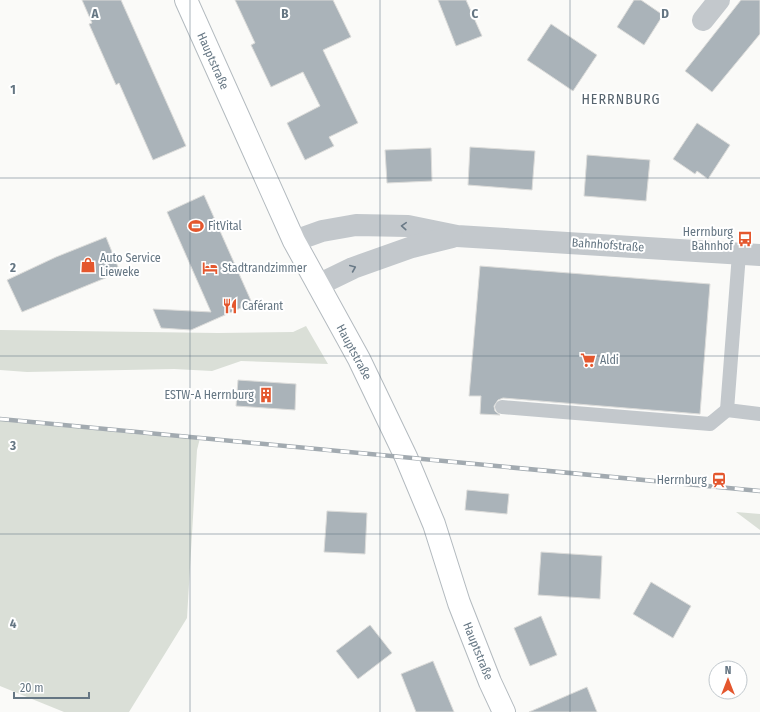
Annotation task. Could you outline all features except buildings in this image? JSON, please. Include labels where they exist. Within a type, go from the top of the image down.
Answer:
[{"type":"main road","name":"Hauptstraße","points":[[186,0],[294,241],[359,359],[406,457],[434,524],[459,603],[490,682],[504,712]]},
{"type":"street","points":[[702,20],[719,0]]},
{"type":"street","name":"Bahnhofstraße","points":[[294,241],[322,231],[356,225],[408,226],[457,236],[750,255]]},
{"type":"street","name":"Bahnhofstraße","points":[[318,285],[353,268],[412,247],[457,236]]},
{"type":"lane","points":[[502,407],[710,424],[727,410],[750,255]]},
{"type":"lane","points":[[727,410],[760,414]]},
{"type":"shaded area","points":[[306,326],[328,364],[241,361],[212,371],[174,369],[27,372],[0,370],[0,330],[218,333],[293,332]]},
{"type":"shaded area","points":[[0,419],[200,438],[197,450],[187,618],[129,712],[64,712],[0,686]]},
{"type":"shaded area","points":[[736,512],[760,514],[760,530]]},
{"type":"railway","points":[[0,419],[760,491]]},
{"type":"place","name":"FitVital","points":[[196,226]]},
{"type":"place","name":"Herrnburg Bahnhof","points":[[745,239]]},
{"type":"place","name":"Auto Service Lieweke","points":[[88,265]]},
{"type":"place","name":"Stadtrandzimmer","points":[[210,268]]},
{"type":"place","name":"Caférant","points":[[230,306]]},
{"type":"place","name":"Aldi","points":[[588,360]]},
{"type":"place","name":"ESTW-A Herrnburg","points":[[266,395]]},
{"type":"place","name":"Herrnburg","points":[[719,480]]},
{"type":"district","name":"HERRNBURG","points":[[621,99]]}]
